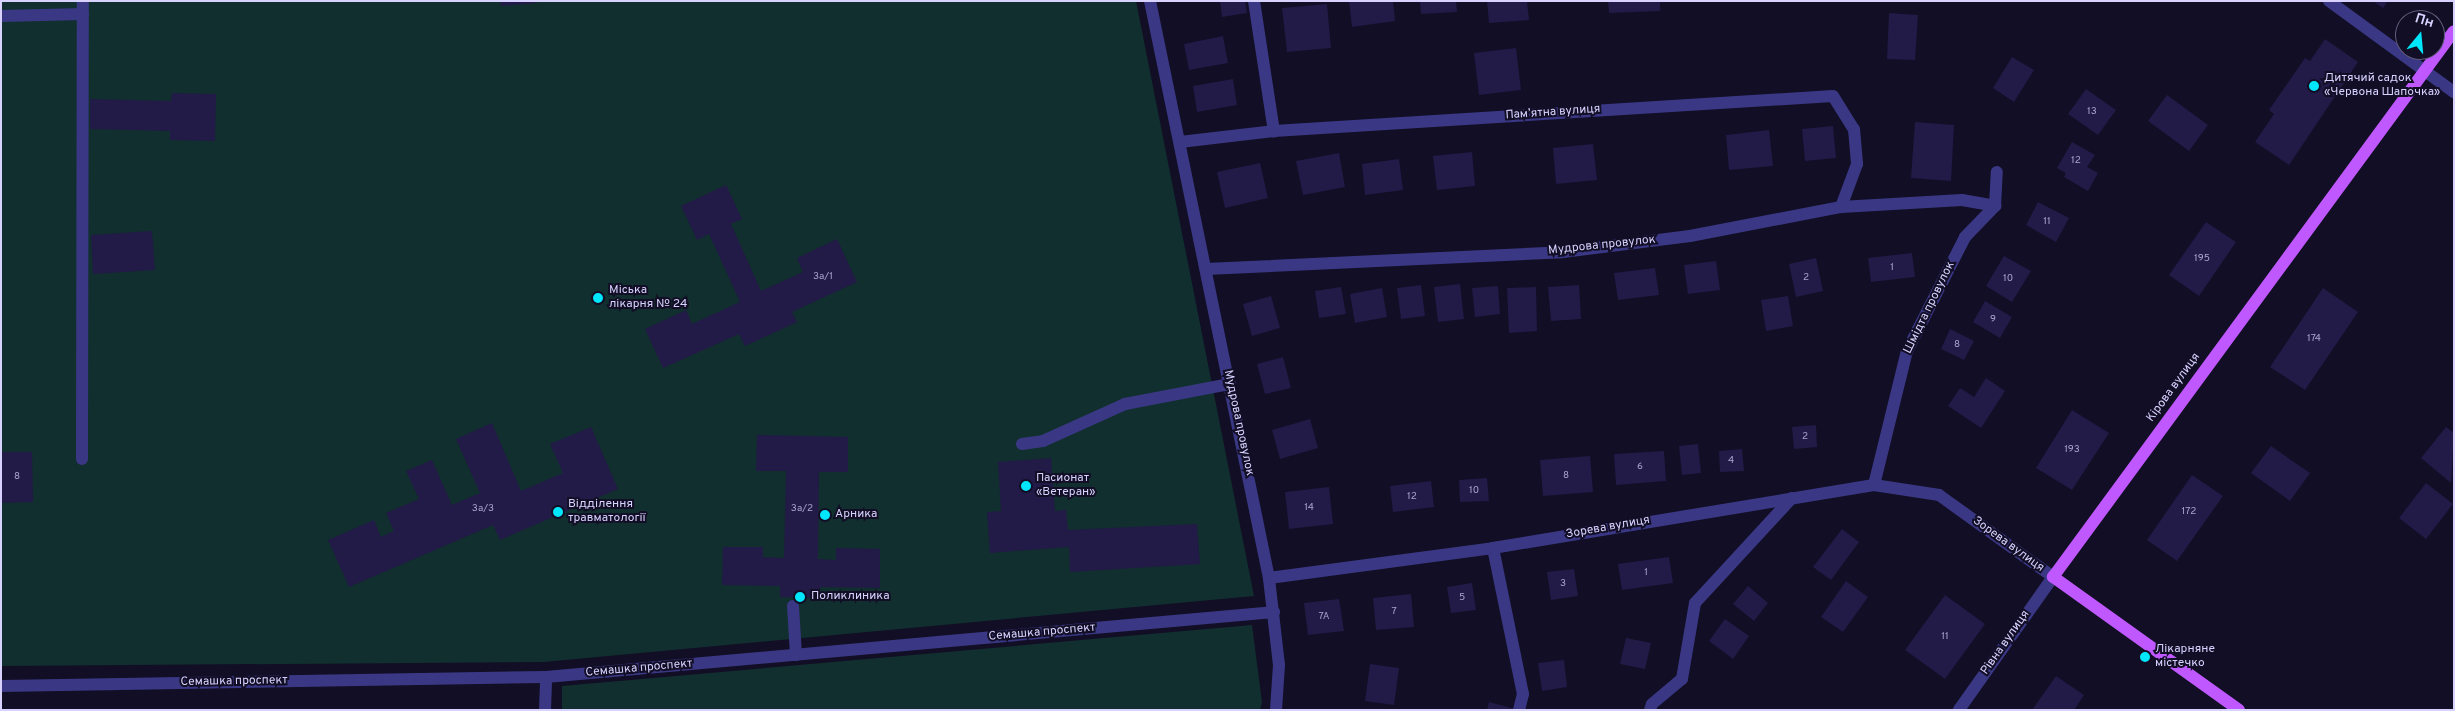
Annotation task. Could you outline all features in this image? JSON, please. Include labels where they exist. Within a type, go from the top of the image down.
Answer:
[{"type":"main road","name":"Кірова вулиця","points":[[2053,577],[2454,31]]},
{"type":"main road","points":[[2053,577],[2240,710]]},
{"type":"street","name":"Мудрова провулок","points":[[1150,1],[1269,578]]},
{"type":"street","points":[[1254,1],[1274,131]]},
{"type":"street","points":[[2329,1],[2454,92]]},
{"type":"street","points":[[1,16],[83,8],[82,459]]},
{"type":"street","name":"Пам’ятна вулиця","points":[[1180,142],[1274,131],[1833,96],[1854,129],[1858,164],[1841,207]]},
{"type":"street","points":[[1995,206],[1997,172]]},
{"type":"street","name":"Мудрова провулок","points":[[1206,268],[1564,252],[1690,236],[1841,207],[1962,200],[1995,206]]},
{"type":"street","name":"Шмідта провулок","points":[[1874,485],[1906,351],[1965,238],[1995,206]]},
{"type":"street","points":[[1022,444],[1043,441],[1125,404],[1230,384]]},
{"type":"street","name":"Зорева вулиця","points":[[1269,578],[1493,548],[1874,485],[1939,495],[2053,577]]},
{"type":"street","points":[[1650,710],[1652,704],[1682,679],[1695,604],[1792,498]]},
{"type":"street","points":[[1493,548],[1523,694],[1519,710]]},
{"type":"street","name":"Рівна вулиця","points":[[1960,710],[2053,577]]},
{"type":"street","points":[[1269,578],[1279,665],[1276,710]]},
{"type":"street","points":[[793,606],[796,655]]},
{"type":"street","name":"Семашка проспект","points":[[1,686],[546,678],[1274,612]]},
{"type":"street","points":[[545,710],[546,678]]},
{"type":"green space","name":"Міська лікарня № 24","points":[[1,1],[1136,1],[1254,596],[544,662],[1,666]]},
{"type":"green space","points":[[1252,625],[1262,702],[1260,710],[562,710],[562,686]]},
{"type":"building","points":[[500,1],[537,1],[537,3],[501,6]]},
{"type":"building","points":[[1220,1],[1245,1],[1247,13],[1222,17]]},
{"type":"building","points":[[1349,1],[1393,1],[1395,21],[1352,27]]},
{"type":"building","points":[[1420,1],[1456,1],[1457,12],[1421,14]]},
{"type":"building","points":[[1487,1],[1527,1],[1529,20],[1489,23]]},
{"type":"building","points":[[1608,1],[1660,1],[1660,11],[1609,13]]},
{"type":"building","points":[[2373,1],[2388,1],[2383,8]]},
{"type":"building","points":[[1327,4],[1331,48],[1287,52],[1282,8]]},
{"type":"building","points":[[1889,13],[1918,15],[1915,60],[1887,59]]},
{"type":"building","points":[[1223,36],[1228,63],[1189,70],[1184,44]]},
{"type":"building","name":"Дитячий садок «Червона Шапочка»","points":[[2325,39],[2358,62],[2289,165],[2255,142],[2274,114],[2269,110],[2305,58],[2310,61]]},
{"type":"building","points":[[1516,48],[1521,90],[1479,95],[1474,53]]},
{"type":"building","points":[[2012,57],[2034,70],[2014,102],[1993,88]]},
{"type":"building","points":[[1233,79],[1237,105],[1197,112],[1193,86]]},
{"type":"building","points":[[2086,89],[2116,110],[2098,135],[2068,114]]},
{"type":"building","points":[[172,93],[216,94],[215,141],[170,140],[170,131],[90,129],[90,99],[171,101]]},
{"type":"building","points":[[2167,95],[2208,125],[2189,151],[2148,121]]},
{"type":"building","points":[[1915,122],[1954,125],[1951,181],[1911,178]]},
{"type":"building","points":[[1833,126],[1836,158],[1805,161],[1802,129]]},
{"type":"building","points":[[1769,130],[1773,166],[1729,170],[1726,135]]},
{"type":"building","points":[[2072,142],[2095,155],[2087,167],[2098,173],[2088,191],[2064,177],[2066,173],[2057,168]]},
{"type":"building","points":[[1593,144],[1597,180],[1556,184],[1553,148]]},
{"type":"building","points":[[1472,152],[1475,186],[1437,190],[1433,156]]},
{"type":"building","points":[[1339,153],[1345,187],[1303,195],[1296,161]]},
{"type":"building","points":[[1399,159],[1403,190],[1365,195],[1362,164]]},
{"type":"building","points":[[1260,163],[1268,198],[1225,208],[1217,172]]},
{"type":"building","points":[[726,185],[742,219],[731,224],[761,291],[803,272],[797,258],[837,239],[857,282],[792,312],[797,322],[745,346],[739,334],[663,368],[645,329],[686,310],[692,324],[740,302],[709,234],[697,240],[681,206]]},
{"type":"building","points":[[2038,202],[2069,218],[2056,242],[2026,225]]},
{"type":"building","points":[[2206,222],[2236,242],[2199,296],[2169,275]]},
{"type":"building","points":[[152,231],[155,270],[93,274],[91,235]]},
{"type":"building","points":[[1912,253],[1915,277],[1871,282],[1868,258]]},
{"type":"building","points":[[2004,256],[2031,271],[2012,302],[1986,286]]},
{"type":"building","points":[[1816,258],[1823,291],[1796,297],[1789,264]]},
{"type":"building","points":[[1716,261],[1720,290],[1688,294],[1684,265]]},
{"type":"building","points":[[1655,268],[1659,295],[1618,300],[1614,273]]},
{"type":"building","points":[[1460,284],[1464,319],[1438,322],[1434,287]]},
{"type":"building","points":[[1421,285],[1425,316],[1401,319],[1397,288]]},
{"type":"building","points":[[1579,285],[1581,319],[1551,321],[1548,287]]},
{"type":"building","points":[[1498,286],[1500,314],[1475,317],[1472,288]]},
{"type":"building","points":[[1341,287],[1346,314],[1319,318],[1315,291]]},
{"type":"building","points":[[1536,287],[1537,331],[1509,333],[1507,288]]},
{"type":"building","points":[[1382,288],[1387,317],[1355,323],[1350,294]]},
{"type":"building","points":[[2323,288],[2358,312],[2305,390],[2270,367]]},
{"type":"building","points":[[1271,296],[1280,328],[1252,336],[1243,304]]},
{"type":"building","points":[[1788,296],[1793,326],[1766,331],[1761,300]]},
{"type":"building","points":[[1985,301],[2012,317],[2000,338],[1973,322]]},
{"type":"building","points":[[1950,329],[1974,341],[1964,360],[1941,349]]},
{"type":"building","points":[[1283,357],[1291,388],[1265,394],[1257,364]]},
{"type":"building","points":[[1986,378],[2005,391],[1981,428],[1948,406],[1960,388],[1974,397]]},
{"type":"building","points":[[2072,410],[2109,433],[2072,490],[2036,468]]},
{"type":"building","points":[[1310,419],[1318,448],[1280,459],[1272,430]]},
{"type":"building","points":[[492,423],[521,491],[563,473],[550,444],[591,427],[618,489],[500,540],[493,525],[349,587],[328,540],[374,520],[381,537],[394,531],[386,513],[419,499],[406,471],[432,460],[452,505],[480,493],[456,439]]},
{"type":"building","points":[[1816,425],[1817,447],[1794,449],[1792,427]]},
{"type":"building","points":[[2446,427],[2454,433],[2451,483],[2421,458]]},
{"type":"building","points":[[757,435],[848,437],[848,472],[819,472],[818,559],[836,560],[836,548],[880,549],[880,588],[820,587],[819,598],[780,597],[780,586],[722,585],[723,547],[763,547],[763,557],[784,558],[786,471],[756,471]]},
{"type":"building","points":[[1698,444],[1701,473],[1682,475],[1679,446]]},
{"type":"building","points":[[2271,446],[2310,473],[2290,501],[2251,473]]},
{"type":"building","points":[[1742,449],[1744,471],[1720,472],[1719,451]]},
{"type":"building","points":[[1664,451],[1666,481],[1616,485],[1614,454]]},
{"type":"building","points":[[1,452],[32,452],[33,502],[1,503]]},
{"type":"building","points":[[1590,456],[1593,492],[1543,496],[1540,460]]},
{"type":"building","points":[[1051,458],[1055,511],[1066,510],[1068,530],[1197,524],[1200,564],[1070,572],[1069,547],[990,553],[987,512],[1001,511],[998,462]]},
{"type":"building","points":[[2192,475],[2223,496],[2177,561],[2147,540]]},
{"type":"building","points":[[1487,478],[1489,501],[1460,502],[1459,480]]},
{"type":"building","points":[[1431,481],[1434,507],[1393,512],[1390,486]]},
{"type":"building","points":[[2426,483],[2453,504],[2426,539],[2399,518]]},
{"type":"building","points":[[1329,487],[1333,524],[1289,529],[1285,492]]},
{"type":"building","points":[[1842,529],[1859,542],[1831,580],[1813,567]]},
{"type":"building","points":[[1669,557],[1673,583],[1622,590],[1618,564]]},
{"type":"building","points":[[1574,569],[1578,596],[1551,600],[1547,572]]},
{"type":"building","points":[[1846,581],[1868,597],[1843,632],[1821,617]]},
{"type":"building","points":[[1472,583],[1476,610],[1451,613],[1447,587]]},
{"type":"building","points":[[1748,586],[1768,603],[1754,621],[1733,604]]},
{"type":"building","points":[[1411,594],[1414,627],[1376,630],[1373,598]]},
{"type":"building","points":[[1945,595],[1985,624],[1945,679],[1905,650]]},
{"type":"building","points":[[1339,599],[1344,631],[1308,635],[1304,603]]},
{"type":"building","points":[[1725,619],[1749,636],[1733,659],[1709,641]]},
{"type":"building","points":[[1626,638],[1651,643],[1645,669],[1620,664]]},
{"type":"building","points":[[1564,660],[1567,687],[1542,691],[1538,663]]},
{"type":"building","points":[[1370,664],[1399,668],[1394,705],[1365,701]]},
{"type":"building","points":[[2056,676],[2084,695],[2074,710],[2032,710]]},
{"type":"building","points":[[1489,702],[1515,709],[1515,710],[1487,710]]},
{"type":"place","name":"Дитячий садок «Червона Шапочка»","points":[[2314,86]]},
{"type":"place","name":"Міська лікарня № 24","points":[[598,298]]},
{"type":"place","name":"Пасионат «Ветеран»","points":[[1026,486]]},
{"type":"place","name":"Відділення травматології","points":[[558,512]]},
{"type":"place","name":"Арника","points":[[825,515]]},
{"type":"place","name":"Поликлиника","points":[[800,597]]},
{"type":"place","name":"Лікарняне містечко","points":[[2145,657]]}]
